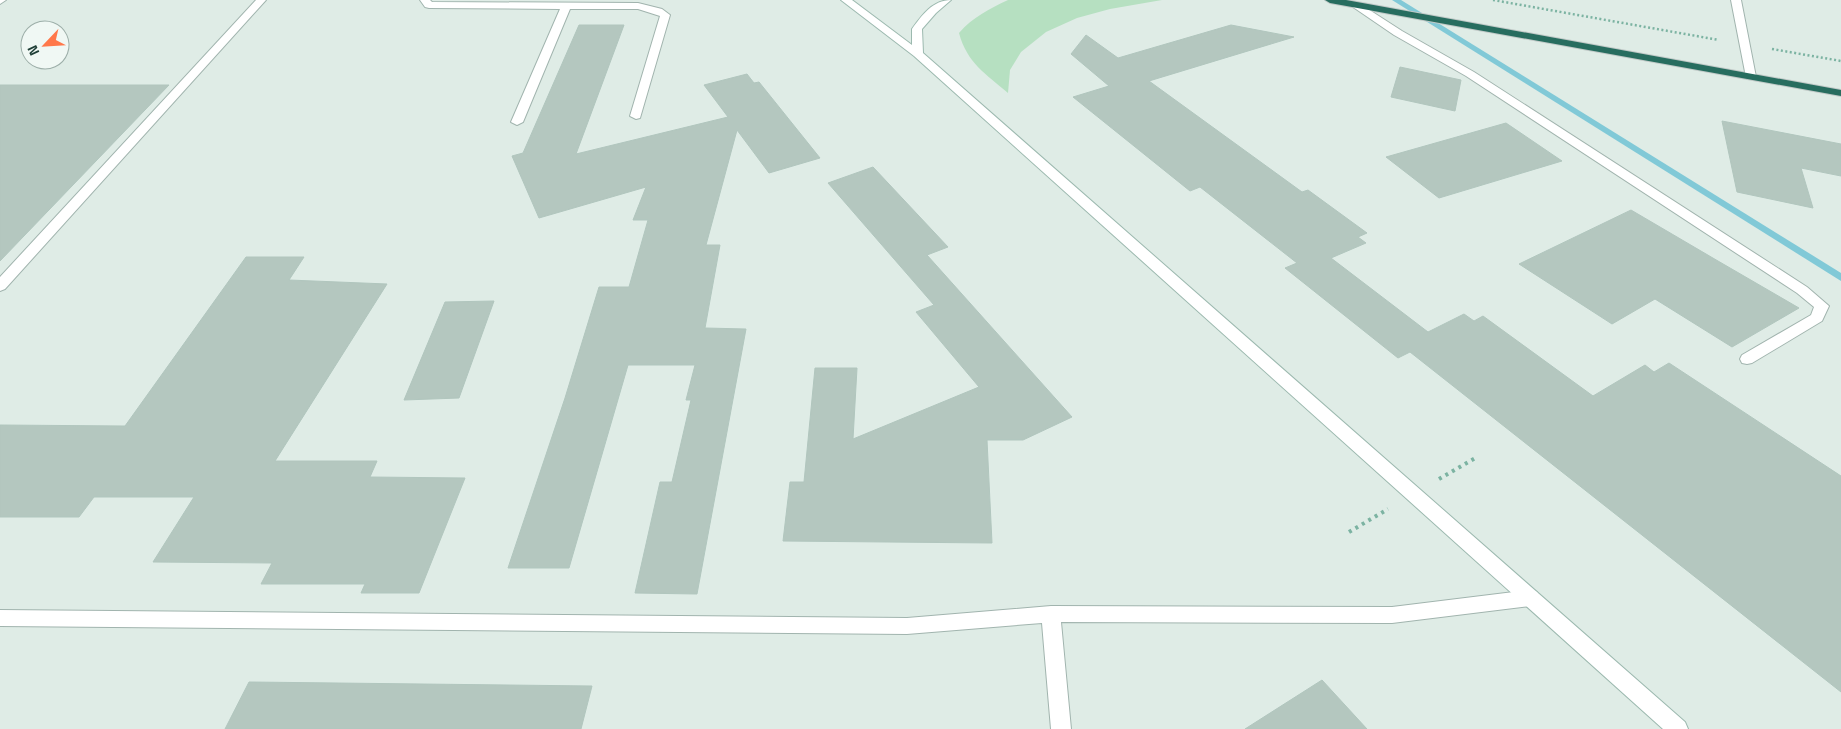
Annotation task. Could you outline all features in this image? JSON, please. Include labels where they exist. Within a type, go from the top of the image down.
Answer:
[{"type":"highway","points":[[1330,0],[1841,93]]},
{"type":"street","points":[[0,286],[261,0]]},
{"type":"street","points":[[425,0],[429,5],[638,6],[658,11],[665,15],[636,116]]},
{"type":"street","points":[[846,0],[918,54],[1678,729]]},
{"type":"street","points":[[918,54],[917,29],[932,11],[946,0]]},
{"type":"street","points":[[1736,0],[1752,76]]},
{"type":"street","points":[[1357,5],[1398,33],[1495,90],[1802,290],[1822,306],[1817,318],[1747,359]]},
{"type":"street","points":[[517,122],[566,6]]},
{"type":"street","points":[[0,618],[907,626],[1051,614],[1392,615],[1531,598]]},
{"type":"street","points":[[1051,614],[1061,729]]},
{"type":"path","points":[[1493,0],[1841,61]]},
{"type":"green space","points":[[1008,0],[1162,0],[1110,9],[1077,18],[1046,32],[1021,52],[1010,70],[1008,93],[985,74],[972,60],[962,43],[959,33],[976,18]]},
{"type":"building","points":[[579,25],[624,25],[576,154],[728,117],[704,85],[747,74],[754,83],[759,82],[820,158],[769,173],[737,130],[706,245],[720,245],[705,328],[746,329],[697,594],[635,593],[660,482],[672,482],[691,400],[686,400],[695,365],[628,365],[569,568],[508,568],[565,398],[599,287],[629,287],[648,220],[633,220],[646,187],[539,218],[512,156],[523,153]]},
{"type":"building","points":[[1231,25],[1294,37],[1149,81],[1302,192],[1308,190],[1367,233],[1358,237],[1366,243],[1331,258],[1428,332],[1464,314],[1474,321],[1483,316],[1593,396],[1645,365],[1654,372],[1669,363],[1841,476],[1841,692],[1410,352],[1398,358],[1285,268],[1297,263],[1200,187],[1190,191],[1073,97],[1109,86],[1071,54],[1086,35],[1118,58]]},
{"type":"building","points":[[1400,67],[1461,80],[1455,111],[1391,97]]},
{"type":"building","points":[[0,85],[169,85],[0,261]]},
{"type":"building","points":[[1722,121],[1841,144],[1841,176],[1801,168],[1813,208],[1737,192]]},
{"type":"building","points":[[1506,123],[1562,161],[1439,198],[1386,157]]},
{"type":"building","points":[[873,167],[948,247],[927,255],[1072,417],[1023,440],[987,440],[992,543],[783,541],[790,482],[804,482],[815,368],[857,368],[853,439],[979,387],[916,312],[934,305],[828,183]]},
{"type":"building","points":[[1631,210],[1799,308],[1732,347],[1655,299],[1612,324],[1519,264]]},
{"type":"building","points":[[246,257],[304,257],[289,280],[387,284],[275,461],[377,461],[370,477],[465,478],[419,593],[361,593],[365,584],[261,584],[272,563],[153,562],[194,497],[94,497],[79,517],[0,517],[0,425],[125,426]]},
{"type":"building","points":[[494,301],[459,398],[404,400],[445,302]]},
{"type":"building","points":[[1322,680],[1367,729],[1245,729]]},
{"type":"building","points":[[249,682],[592,686],[581,729],[225,729]]},
{"type":"waterway","points":[[1396,0],[1841,278]]}]
